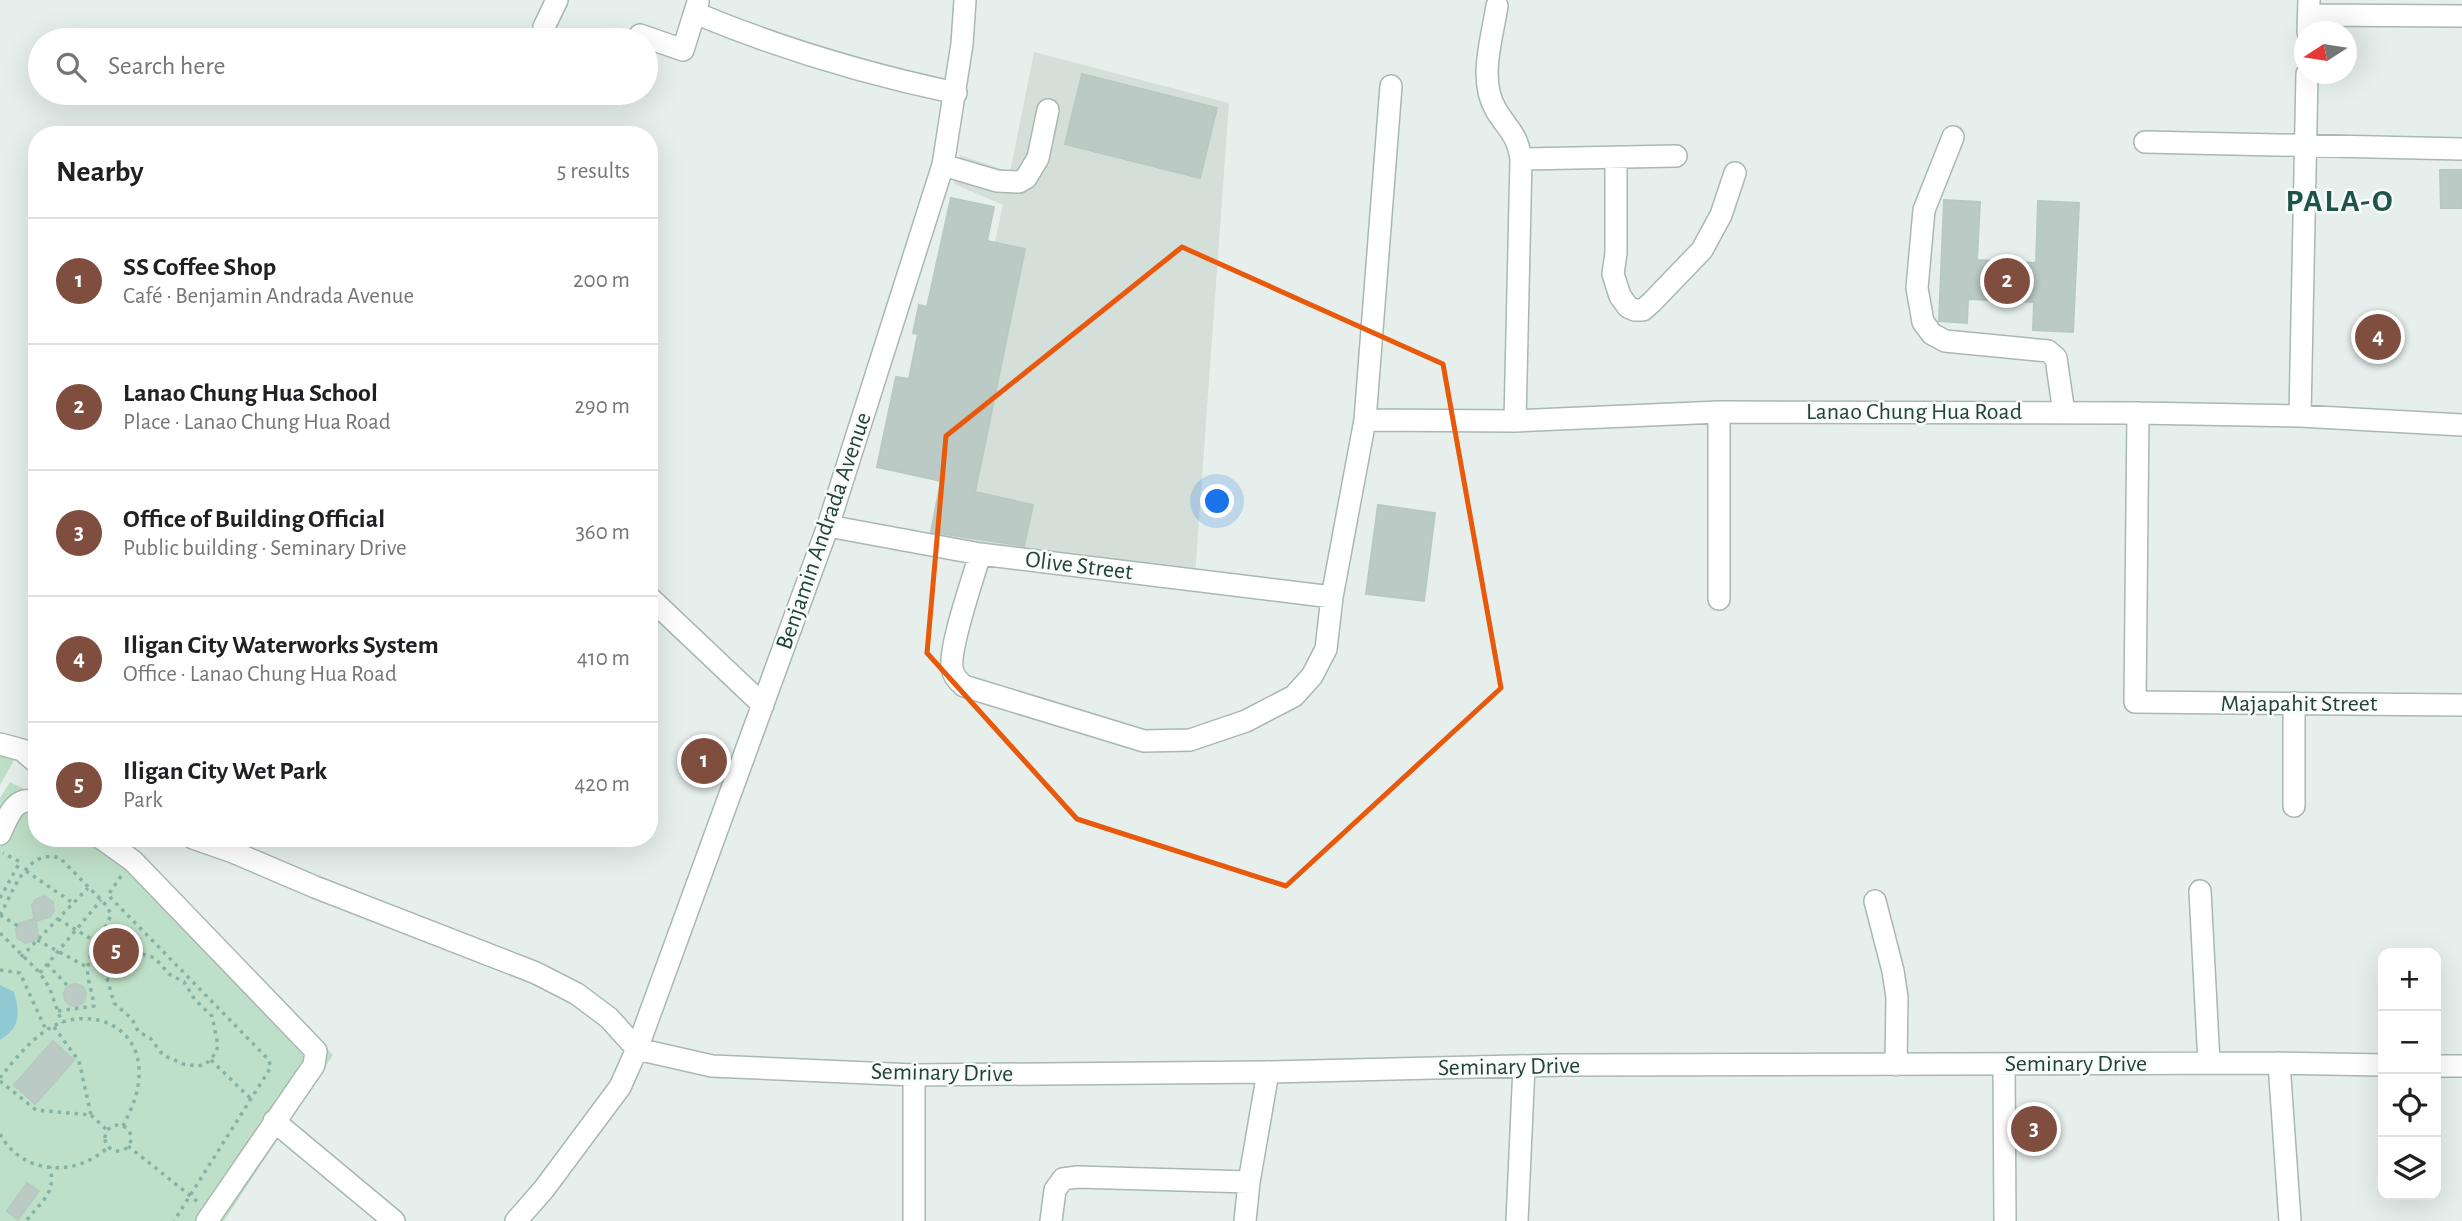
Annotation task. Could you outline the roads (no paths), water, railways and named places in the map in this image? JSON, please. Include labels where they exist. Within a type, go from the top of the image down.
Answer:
[{"type":"street","points":[[544,27],[557,0]]},
{"type":"street","name":"Benjamin Andrada Avenue","points":[[516,1221],[544,1189],[620,1087],[637,1049],[828,526],[943,164],[956,93],[965,0]]},
{"type":"street","points":[[1497,6],[1487,77],[1496,110],[1512,129],[1519,145],[1521,159],[1515,421]]},
{"type":"street","points":[[658,41],[682,50],[697,7],[761,40],[887,78],[956,93]]},
{"type":"street","points":[[2309,16],[2462,16]]},
{"type":"street","points":[[2300,416],[2308,84]]},
{"type":"street","points":[[980,554],[953,651],[952,669],[957,680],[964,686],[1144,741],[1190,740],[1246,721],[1294,696],[1312,676],[1326,649],[1332,597],[1366,420],[1391,86]]},
{"type":"street","points":[[943,164],[997,181],[1018,182],[1026,178],[1038,158],[1048,110]]},
{"type":"street","points":[[1953,137],[1924,210],[1917,288],[1923,322],[1932,334],[1945,341],[2048,351],[2056,358],[2064,413]]},
{"type":"street","points":[[2145,142],[2462,149]]},
{"type":"street","points":[[1521,159],[1676,156]]},
{"type":"street","points":[[1616,157],[1616,253],[1613,274],[1620,296],[1628,307],[1635,310],[1643,310],[1652,302],[1702,250],[1721,215],[1735,173]]},
{"type":"street","points":[[1718,412],[1720,599]]},
{"type":"street","name":"Lanao Chung Hua Road","points":[[1366,420],[1515,421],[1718,412],[2138,413],[2300,416],[2462,425]]},
{"type":"street","name":"Majapahit Street","points":[[2138,413],[2135,702],[2462,705]]},
{"type":"street","name":"Olive Street","points":[[828,526],[980,554],[1332,597]]},
{"type":"street","points":[[658,606],[763,705]]},
{"type":"street","points":[[2294,704],[2294,806]]},
{"type":"street","points":[[0,744],[22,750],[28,755]]},
{"type":"street","points":[[0,834],[14,806],[23,800],[28,801]]},
{"type":"street","points":[[113,847],[132,861],[316,1051],[314,1065],[210,1217]]},
{"type":"street","points":[[219,847],[536,973],[588,1002],[609,1018],[637,1049]]},
{"type":"street","points":[[2200,891],[2209,1063]]},
{"type":"street","points":[[1875,901],[1897,997],[1896,1065]]},
{"type":"street","name":"Seminary Drive","points":[[637,1049],[712,1066],[914,1075],[1268,1072],[1524,1066],[2209,1063],[2378,1065]]},
{"type":"street","points":[[2279,1063],[2290,1221]]},
{"type":"street","points":[[2004,1065],[2005,1221]]},
{"type":"street","points":[[1517,1221],[1524,1066]]},
{"type":"street","points":[[2441,1066],[2462,1066]]},
{"type":"street","points":[[1245,1221],[1268,1072]]},
{"type":"street","points":[[914,1075],[914,1221]]},
{"type":"street","points":[[274,1121],[394,1221]]},
{"type":"street","points":[[1051,1221],[1055,1190],[1063,1179],[1077,1177],[1249,1182]]},
{"type":"water","points":[[0,985],[14,992],[18,1013],[12,1030],[0,1040]]},
{"type":"place","name":"Lanao Chung Hua School","points":[[2007,281]]},
{"type":"place","name":"Iligan City Waterworks System","points":[[2378,337]]},
{"type":"place","name":"SS Coffee Shop","points":[[704,761]]},
{"type":"place","name":"Iligan City Wet Park","points":[[116,951]]},
{"type":"place","name":"Office of Building Official","points":[[2034,1129]]},
{"type":"district","name":"PALA-O","points":[[2340,201]]}]
